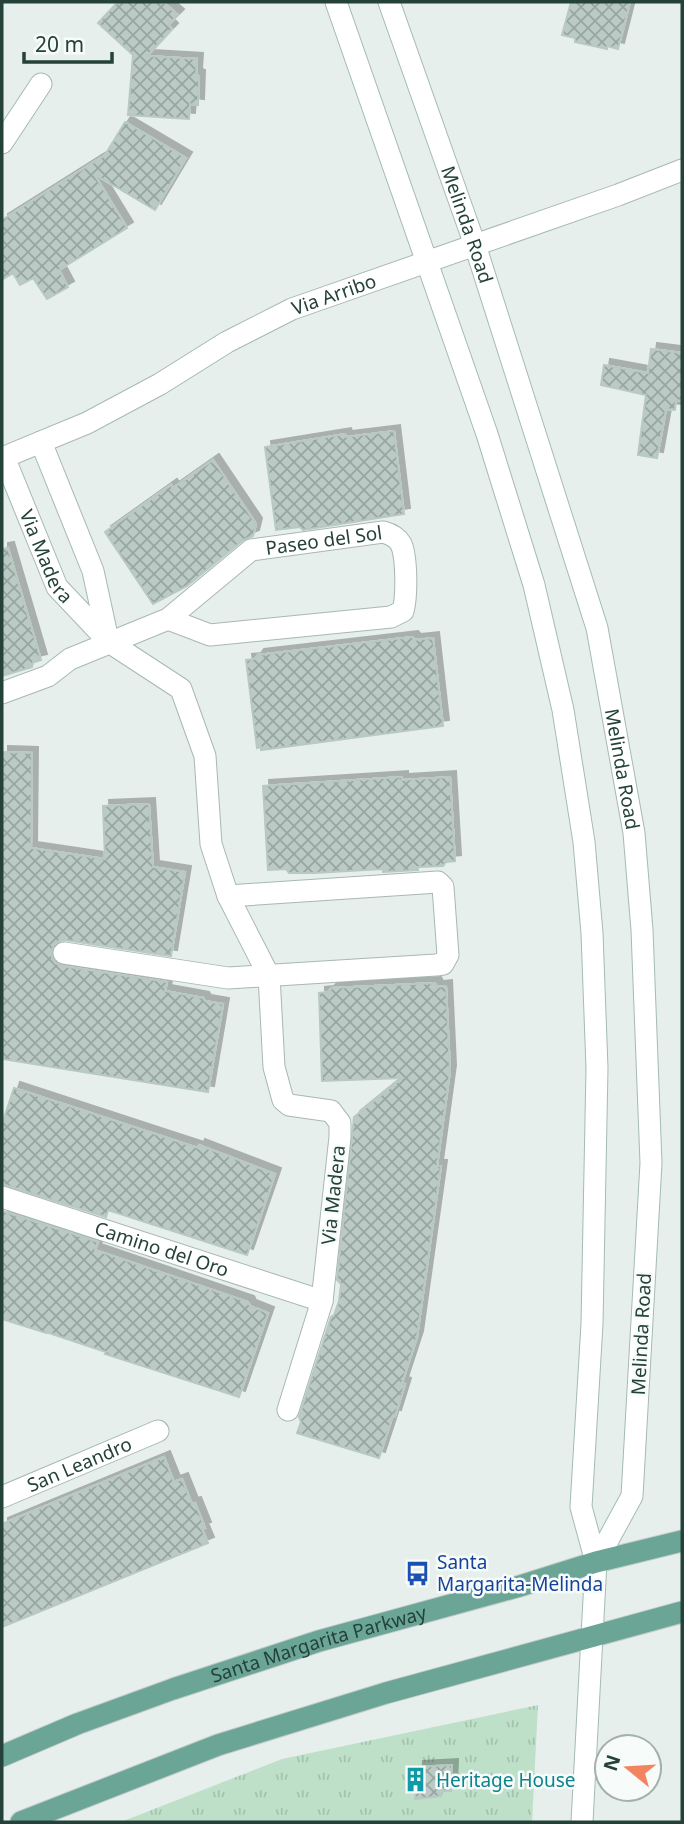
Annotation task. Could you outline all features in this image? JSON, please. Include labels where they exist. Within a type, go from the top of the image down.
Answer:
[{"type":"main road","name":"Santa Margarita Parkway","points":[[2,1756],[78,1724],[270,1657],[596,1562],[682,1541]]},
{"type":"main road","points":[[21,1822],[218,1745],[386,1693],[682,1612]]},
{"type":"street","name":"Melinda Road","points":[[336,2],[487,434],[534,584],[563,710],[584,842],[593,946],[597,1068],[592,1324],[581,1507],[596,1562],[582,1822]]},
{"type":"street","name":"Melinda Road","points":[[389,2],[475,244],[597,628],[634,833],[642,930],[651,1163],[632,1496],[596,1562]]},
{"type":"street","points":[[2,143],[41,85]]},
{"type":"street","name":"Via Arribo","points":[[3,457],[87,423],[160,384],[227,342],[292,309],[682,170]]},
{"type":"street","name":"Via Madera","points":[[41,442],[93,571],[109,642]]},
{"type":"street","name":"Via Madera","points":[[3,457],[57,587],[109,642],[181,689],[205,756],[211,844],[228,896],[269,976],[274,1067],[283,1100],[289,1105],[331,1111],[340,1123],[322,1301],[288,1410]]},
{"type":"street","name":"Paseo del Sol","points":[[2,693],[48,676],[70,659],[168,619],[251,550],[383,532],[393,535],[401,545],[407,596],[403,611],[391,617],[210,635],[168,619]]},
{"type":"street","points":[[64,953],[228,978],[443,964],[448,955],[443,887],[438,882],[228,896]]},
{"type":"street","name":"Camino del Oro","points":[[2,1197],[322,1301]]},
{"type":"street","name":"San Leandro","points":[[2,1497],[158,1431]]},
{"type":"green space","points":[[538,1705],[532,1822],[121,1822],[282,1759]]},
{"type":"building","points":[[118,2],[163,2],[178,15],[168,25],[172,29],[147,56],[197,59],[198,105],[190,104],[189,119],[128,115],[133,55],[98,23]]},
{"type":"building","points":[[571,2],[630,2],[618,49],[575,42],[575,38],[562,35]]},
{"type":"building","points":[[125,122],[186,158],[155,210],[94,174],[127,228],[59,270],[68,287],[47,299],[33,278],[20,285],[13,273],[2,280],[2,220],[105,155]]},
{"type":"building","points":[[651,349],[682,353],[682,401],[676,400],[675,410],[666,409],[657,458],[638,455],[646,395],[601,385],[604,365],[648,373]]},
{"type":"building","points":[[394,431],[404,514],[303,530],[300,527],[276,530],[265,447],[345,434],[346,437]]},
{"type":"building","points":[[213,460],[256,524],[253,536],[243,540],[187,586],[153,604],[105,532],[171,485],[173,488]]},
{"type":"building","points":[[8,548],[41,660],[33,662],[32,667],[2,676],[2,549]]},
{"type":"building","points":[[412,637],[415,640],[433,638],[443,726],[261,750],[261,747],[257,748],[246,660],[255,659],[258,655]]},
{"type":"building","points":[[2,752],[32,753],[31,848],[105,859],[103,806],[149,804],[153,867],[185,872],[171,956],[65,940],[53,945],[52,957],[55,963],[62,966],[167,982],[165,991],[223,1004],[208,1092],[2,1059]]},
{"type":"building","points":[[402,777],[402,780],[450,777],[455,861],[446,862],[443,866],[418,867],[418,870],[383,872],[383,869],[314,873],[289,873],[286,869],[268,870],[263,786]]},
{"type":"building","points":[[435,983],[437,987],[446,986],[450,1071],[437,1166],[441,1166],[417,1337],[402,1383],[405,1384],[395,1416],[393,1415],[379,1458],[297,1433],[301,1422],[299,1417],[331,1317],[339,1301],[341,1284],[337,1280],[354,1117],[402,1078],[322,1081],[319,993],[328,992],[332,988]]},
{"type":"building","points":[[14,1088],[198,1148],[199,1145],[275,1174],[247,1255],[108,1210],[106,1217],[2,1184],[2,1124]]},
{"type":"building","points":[[2,1211],[98,1242],[95,1250],[248,1302],[250,1306],[268,1313],[239,1397],[2,1319]]},
{"type":"building","points":[[164,1457],[174,1482],[182,1479],[192,1504],[195,1503],[208,1543],[2,1627],[2,1524]]},
{"type":"building","name":"Heritage House","points":[[452,1765],[451,1791],[443,1791],[441,1796],[415,1799],[417,1767]]},
{"type":"place","name":"Santa Margarita-Melinda","points":[[417,1573]]},
{"type":"place","name":"Heritage House","points":[[416,1780]]}]
